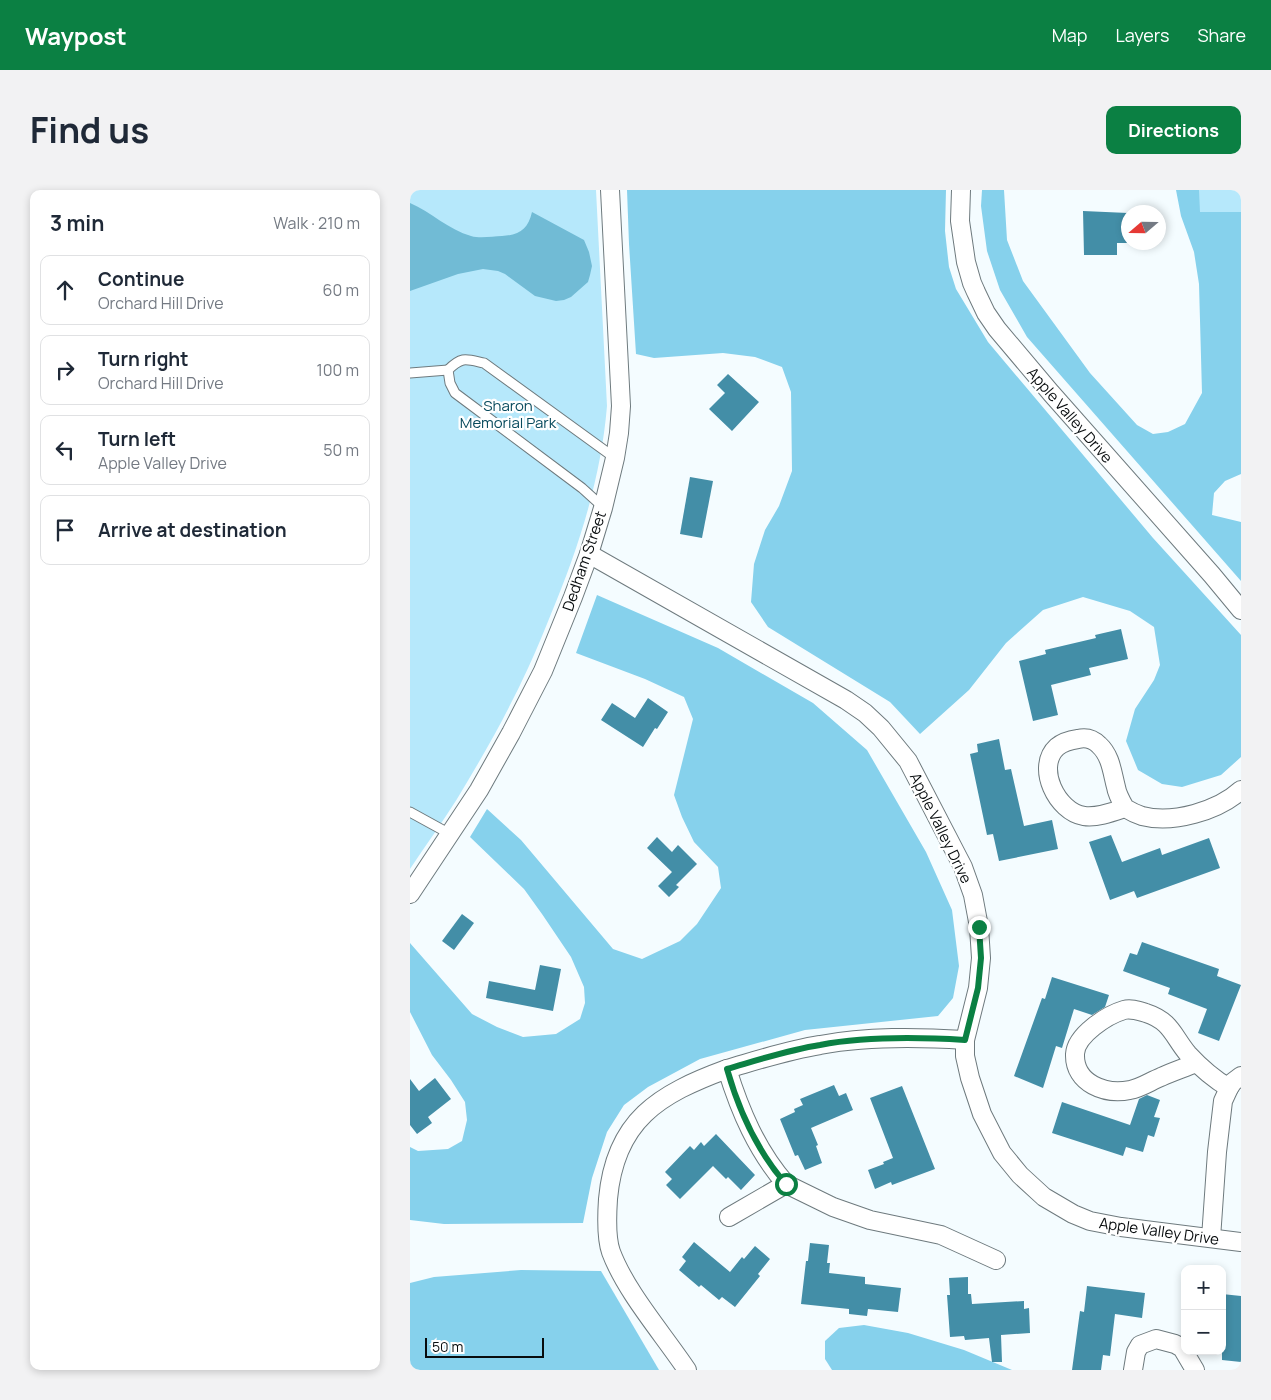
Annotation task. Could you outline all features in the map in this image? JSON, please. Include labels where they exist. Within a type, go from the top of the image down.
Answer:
[{"type":"street","name":"Dedham Street","points":[[410,894],[479,790],[528,700],[573,597],[603,508],[615,458],[621,406],[610,190]]},
{"type":"street","name":"Apple Valley Drive","points":[[962,190],[960,221],[964,256],[972,283],[992,322],[1050,393],[1241,610]]},
{"type":"street","name":"Apple Valley Drive","points":[[588,554],[846,700],[865,713],[881,728],[908,761],[962,867],[973,895],[979,927],[981,958],[978,988],[965,1040],[965,1056],[982,1114],[1002,1153],[1011,1165],[1044,1197],[1074,1214],[1100,1224],[1241,1242]]},
{"type":"street","points":[[1125,808],[1115,786],[1114,773],[1110,762],[1106,752],[1100,745],[1093,740],[1085,738],[1068,742],[1056,748],[1049,760],[1050,781],[1064,806],[1074,813],[1083,816],[1108,813],[1125,808],[1144,816],[1185,817],[1223,803],[1241,790]]},
{"type":"street","points":[[1196,1063],[1159,1077],[1138,1088],[1121,1092],[1094,1086],[1086,1081],[1080,1074],[1075,1054],[1080,1040],[1096,1025],[1113,1014],[1130,1010],[1146,1013],[1163,1021],[1196,1063],[1212,1078],[1235,1082],[1223,1102],[1211,1238]]},
{"type":"street","points":[[687,1370],[623,1277],[612,1253],[609,1240],[607,1215],[609,1185],[624,1139],[636,1122],[661,1099],[680,1088],[727,1069],[791,1051],[847,1041],[908,1038],[965,1040]]},
{"type":"street","points":[[727,1069],[736,1098],[751,1131],[768,1161],[786,1184],[833,1207],[870,1220],[941,1235],[996,1260]]},
{"type":"street","points":[[728,1217],[786,1184]]},
{"type":"street","points":[[1133,1370],[1136,1352],[1140,1345],[1156,1339],[1182,1348],[1195,1370]]},
{"type":"lane","points":[[410,374],[448,370],[456,361],[467,359],[484,363],[615,458]]},
{"type":"lane","points":[[448,370],[450,383],[455,394],[582,488],[603,508]]},
{"type":"lane","points":[[410,812],[450,834]]},
{"type":"green space","name":"Sharon Memorial Park","points":[[410,190],[596,190],[607,406],[600,459],[587,512],[571,563],[538,647],[513,700],[476,767],[410,869]]},
{"type":"green space","points":[[1199,190],[1241,190],[1241,212],[1199,212]]},
{"type":"shaded area","points":[[627,190],[946,190],[945,231],[949,267],[956,289],[988,342],[1153,538],[1241,635],[1241,757],[1221,775],[1182,787],[1162,784],[1138,770],[1126,741],[1135,709],[1154,680],[1160,665],[1154,627],[1130,611],[1083,597],[1043,610],[1006,643],[969,690],[920,734],[890,702],[768,627],[751,602],[754,564],[765,530],[779,506],[792,471],[791,392],[782,367],[755,357],[723,353],[654,358],[636,354]]},
{"type":"shaded area","points":[[982,190],[1004,190],[1007,240],[1023,281],[1090,373],[1137,425],[1153,434],[1168,432],[1185,424],[1202,393],[1199,284],[1194,252],[1181,216],[1176,190],[1199,190],[1200,212],[1241,212],[1241,474],[1225,481],[1214,493],[1212,515],[1241,522],[1241,581],[1027,337],[1000,290],[987,251],[981,206]]},
{"type":"shaded area","points":[[410,203],[455,230],[479,237],[514,234],[525,227],[532,212],[584,240],[592,266],[588,282],[571,297],[556,301],[535,296],[505,274],[483,269],[458,274],[410,291]]},
{"type":"shaded area","points":[[597,595],[718,648],[813,703],[867,750],[926,852],[952,910],[959,966],[953,998],[938,1016],[805,1030],[700,1059],[648,1087],[624,1105],[607,1132],[592,1178],[583,1223],[444,1224],[410,1220],[410,1147],[418,1151],[448,1149],[462,1141],[467,1120],[465,1102],[432,1055],[410,1012],[410,943],[472,1014],[497,1027],[523,1037],[556,1034],[580,1019],[585,1003],[584,987],[571,957],[542,914],[524,889],[470,837],[487,809],[521,840],[613,949],[642,959],[680,941],[697,924],[721,888],[718,867],[694,842],[674,795],[693,719],[684,697],[645,679],[576,653]]},
{"type":"shaded area","points":[[521,1270],[601,1271],[659,1370],[410,1370],[410,1283],[434,1277]]},
{"type":"shaded area","points":[[864,1325],[908,1333],[964,1350],[1012,1370],[832,1370],[825,1359],[825,1341],[839,1328]]},
{"type":"building","points":[[1083,211],[1121,213],[1121,243],[1117,243],[1117,255],[1084,255]]},
{"type":"building","points":[[728,374],[759,402],[732,431],[709,409],[725,393],[717,385]]},
{"type":"building","points":[[690,477],[713,481],[702,538],[680,534]]},
{"type":"building","points":[[1121,629],[1128,659],[1089,668],[1091,675],[1051,685],[1058,715],[1033,721],[1019,661],[1046,654],[1045,650],[1096,638],[1095,635]]},
{"type":"building","points":[[648,698],[668,712],[643,747],[601,720],[612,703],[635,718]]},
{"type":"building","points":[[999,739],[1005,770],[1011,769],[1024,826],[1052,820],[1058,849],[999,861],[993,834],[987,835],[970,754],[978,752],[977,744]]},
{"type":"building","points":[[1111,835],[1122,862],[1160,848],[1162,855],[1209,838],[1220,868],[1137,898],[1134,891],[1110,900],[1089,842]]},
{"type":"building","points":[[657,837],[672,852],[678,845],[697,864],[676,885],[679,887],[669,897],[658,886],[672,872],[647,848]]},
{"type":"building","points":[[462,914],[474,923],[454,950],[442,941]]},
{"type":"building","points":[[1142,942],[1219,969],[1217,976],[1241,985],[1219,1041],[1198,1033],[1207,1009],[1168,994],[1170,988],[1123,971],[1130,953],[1137,955]]},
{"type":"building","points":[[540,965],[561,969],[553,1011],[486,998],[489,981],[535,990]]},
{"type":"building","points":[[1052,977],[1109,995],[1105,1007],[1092,1015],[1074,1009],[1062,1048],[1056,1046],[1043,1088],[1014,1076],[1042,998],[1045,999]]},
{"type":"building","points":[[435,1078],[451,1099],[428,1117],[432,1123],[417,1134],[410,1125],[410,1079],[419,1091]]},
{"type":"building","points":[[834,1085],[839,1096],[846,1093],[853,1110],[811,1128],[818,1145],[816,1146],[822,1163],[805,1170],[798,1155],[795,1156],[780,1119],[795,1112],[794,1109],[803,1105],[800,1099]]},
{"type":"building","points":[[902,1086],[935,1169],[892,1185],[891,1182],[875,1189],[868,1170],[884,1164],[883,1162],[893,1158],[870,1098]]},
{"type":"building","points":[[1147,1095],[1160,1100],[1154,1117],[1160,1118],[1154,1137],[1148,1135],[1143,1152],[1126,1147],[1123,1156],[1052,1133],[1062,1102],[1130,1125],[1139,1099]]},
{"type":"building","points":[[716,1134],[755,1175],[741,1190],[713,1166],[680,1199],[666,1185],[672,1179],[665,1172],[690,1146],[694,1150],[701,1142],[704,1146]]},
{"type":"building","points":[[694,1242],[730,1272],[742,1257],[744,1259],[755,1246],[770,1259],[758,1274],[760,1276],[735,1307],[722,1297],[719,1300],[701,1285],[699,1287],[679,1270],[686,1261],[682,1257]]},
{"type":"building","points":[[810,1243],[829,1245],[827,1263],[830,1263],[829,1273],[865,1277],[865,1284],[901,1288],[898,1312],[868,1309],[867,1316],[849,1314],[849,1309],[801,1304]]},
{"type":"building","points":[[968,1277],[968,1294],[971,1294],[972,1304],[1024,1301],[1024,1309],[1029,1308],[1030,1333],[1001,1335],[1002,1362],[992,1362],[989,1338],[965,1340],[964,1336],[950,1337],[947,1295],[950,1295],[949,1278]]},
{"type":"building","points":[[1087,1286],[1145,1293],[1142,1318],[1115,1314],[1110,1356],[1103,1355],[1101,1370],[1072,1370],[1080,1311],[1084,1312]]},
{"type":"building","points":[[1226,1294],[1241,1296],[1241,1362],[1222,1360],[1222,1355],[1226,1355]]},
{"type":"route","points":[[786,1184],[768,1161],[745,1120],[727,1069],[791,1051],[847,1041],[881,1038],[965,1040],[978,988],[981,958],[979,927]]}]
